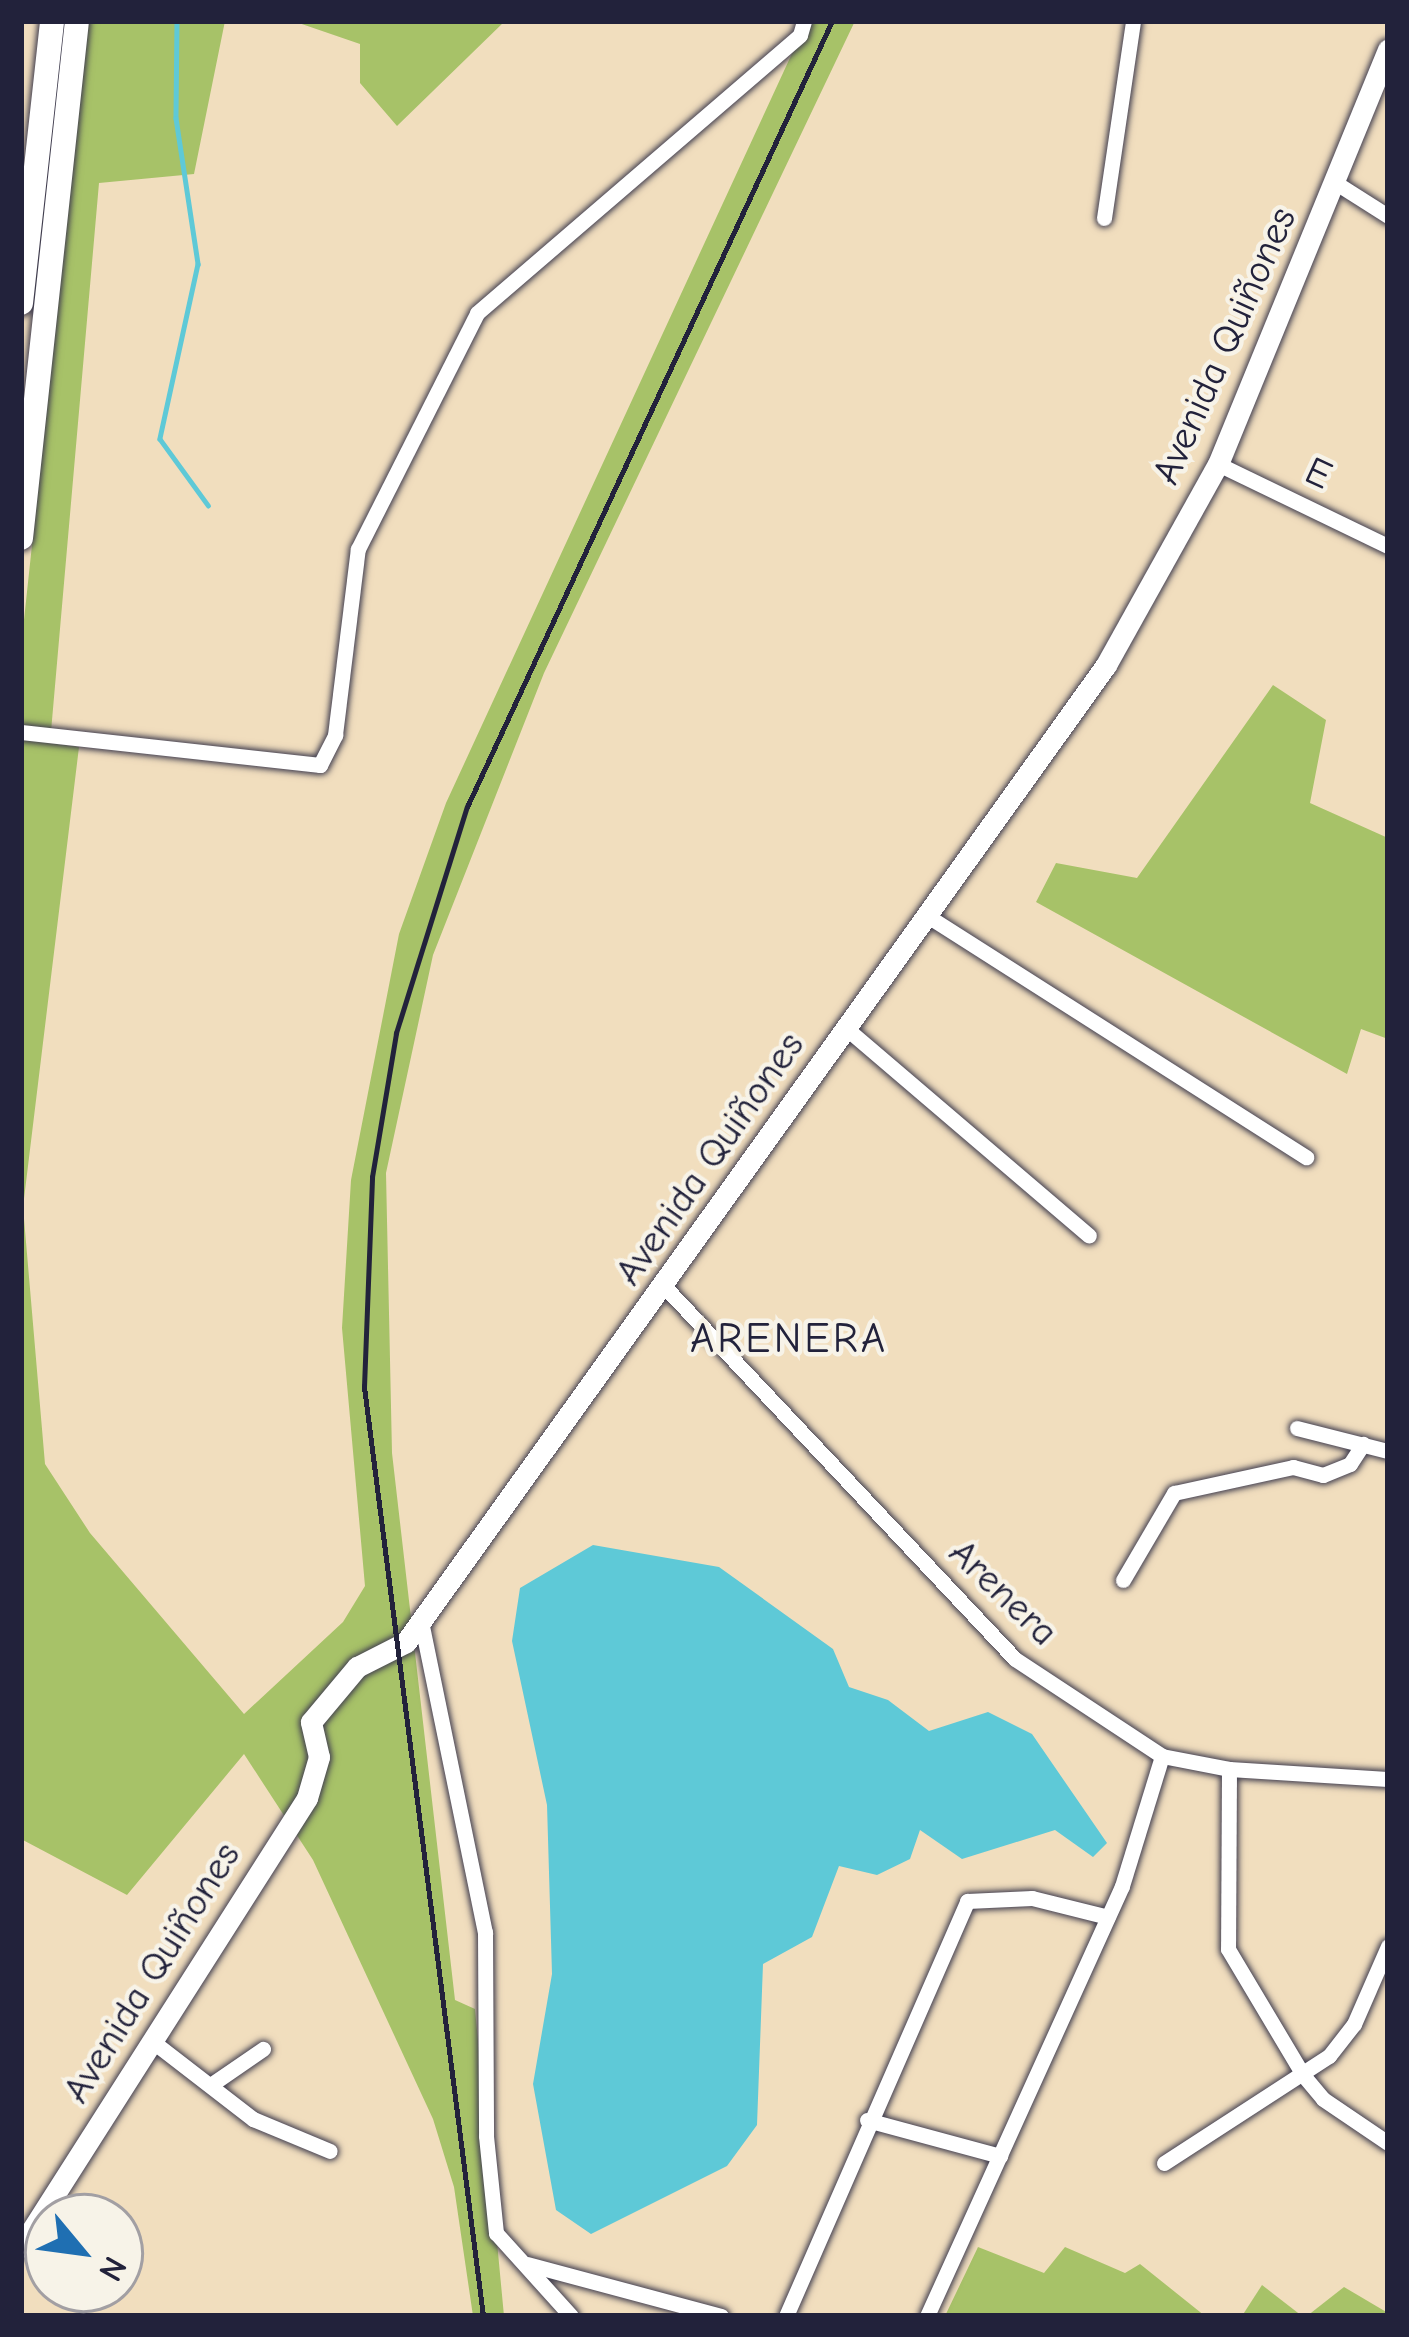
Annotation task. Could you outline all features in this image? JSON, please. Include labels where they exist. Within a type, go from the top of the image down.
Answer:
[{"type":"main road","points":[[21,303],[52,21]]},
{"type":"main road","points":[[21,538],[77,21]]},
{"type":"street","points":[[21,732],[300,769],[320,765],[335,735],[358,549],[478,313],[800,35],[804,21]]},
{"type":"street","points":[[1104,218],[1133,21]]},
{"type":"street","name":"Avenida Quiñones","points":[[21,2247],[307,1798],[320,1757],[311,1722],[357,1667],[396,1651],[421,1621],[1106,664],[1218,464],[1388,50]]},
{"type":"street","points":[[1336,184],[1388,216]]},
{"type":"street","name":"E","points":[[1218,464],[1388,546]]},
{"type":"street","points":[[926,915],[1306,1157]]},
{"type":"street","points":[[847,1029],[1089,1236]]},
{"type":"street","name":"Arenera","points":[[664,1286],[1015,1660],[1162,1756],[1229,1769],[1388,1779]]},
{"type":"street","points":[[1297,1428],[1388,1450]]},
{"type":"street","points":[[1123,1580],[1174,1493],[1293,1467],[1322,1475],[1350,1464],[1363,1444]]},
{"type":"street","points":[[421,1621],[485,1932],[490,2203],[496,2233],[571,2316]]},
{"type":"street","points":[[927,2316],[1108,1917],[1162,1756]]},
{"type":"street","points":[[1229,1769],[1228,1949],[1303,2075],[1323,2099],[1388,2143]]},
{"type":"street","points":[[787,2316],[867,2120],[968,1900],[1032,1898],[1108,1917]]},
{"type":"street","points":[[1164,2163],[1303,2075],[1354,2024],[1388,1946]]},
{"type":"street","points":[[152,2042],[253,2119],[330,2151]]},
{"type":"street","points":[[212,2084],[262,2049]]},
{"type":"street","points":[[867,2120],[1000,2156]]},
{"type":"street","points":[[524,2263],[721,2316]]},
{"type":"green space","points":[[88,21],[225,21],[194,174],[99,183],[50,743],[79,747],[23,1207],[45,1464],[90,1533],[244,1714],[343,1622],[365,1586],[342,1328],[351,1180],[399,934],[446,803],[807,21],[855,21],[544,673],[433,955],[386,1173],[392,1453],[455,2000],[475,2009],[504,2316],[473,2316],[454,2187],[433,2119],[313,1860],[244,1754],[127,1895],[21,1839],[21,648]]},
{"type":"green space","points":[[293,21],[505,21],[397,126],[360,83],[360,44]]},
{"type":"green space","points":[[1273,685],[1326,720],[1310,803],[1388,838],[1388,1039],[1361,1029],[1347,1074],[1036,902],[1056,863],[1137,878]]},
{"type":"green space","points":[[978,2247],[1044,2273],[1065,2247],[1125,2273],[1140,2264],[1205,2316],[945,2316]]},
{"type":"green space","points":[[1262,2285],[1302,2316],[1242,2316]]},
{"type":"green space","points":[[1344,2287],[1388,2313],[1388,2316],[1307,2316]]},
{"type":"water","points":[[593,1545],[719,1567],[833,1649],[849,1687],[888,1700],[929,1731],[988,1712],[1032,1734],[1107,1843],[1093,1857],[1055,1830],[962,1859],[920,1830],[910,1859],[877,1875],[839,1866],[812,1937],[763,1964],[757,2125],[727,2166],[591,2234],[556,2210],[533,2084],[552,1974],[547,1805],[512,1641],[520,1588]]},
{"type":"waterway","points":[[177,21],[176,118],[198,264],[160,439],[208,505]]},
{"type":"railway","points":[[483,2316],[364,1387],[372,1177],[396,1033],[467,807],[832,21]]},
{"type":"district","name":"ARENERA","points":[[789,1339]]}]
